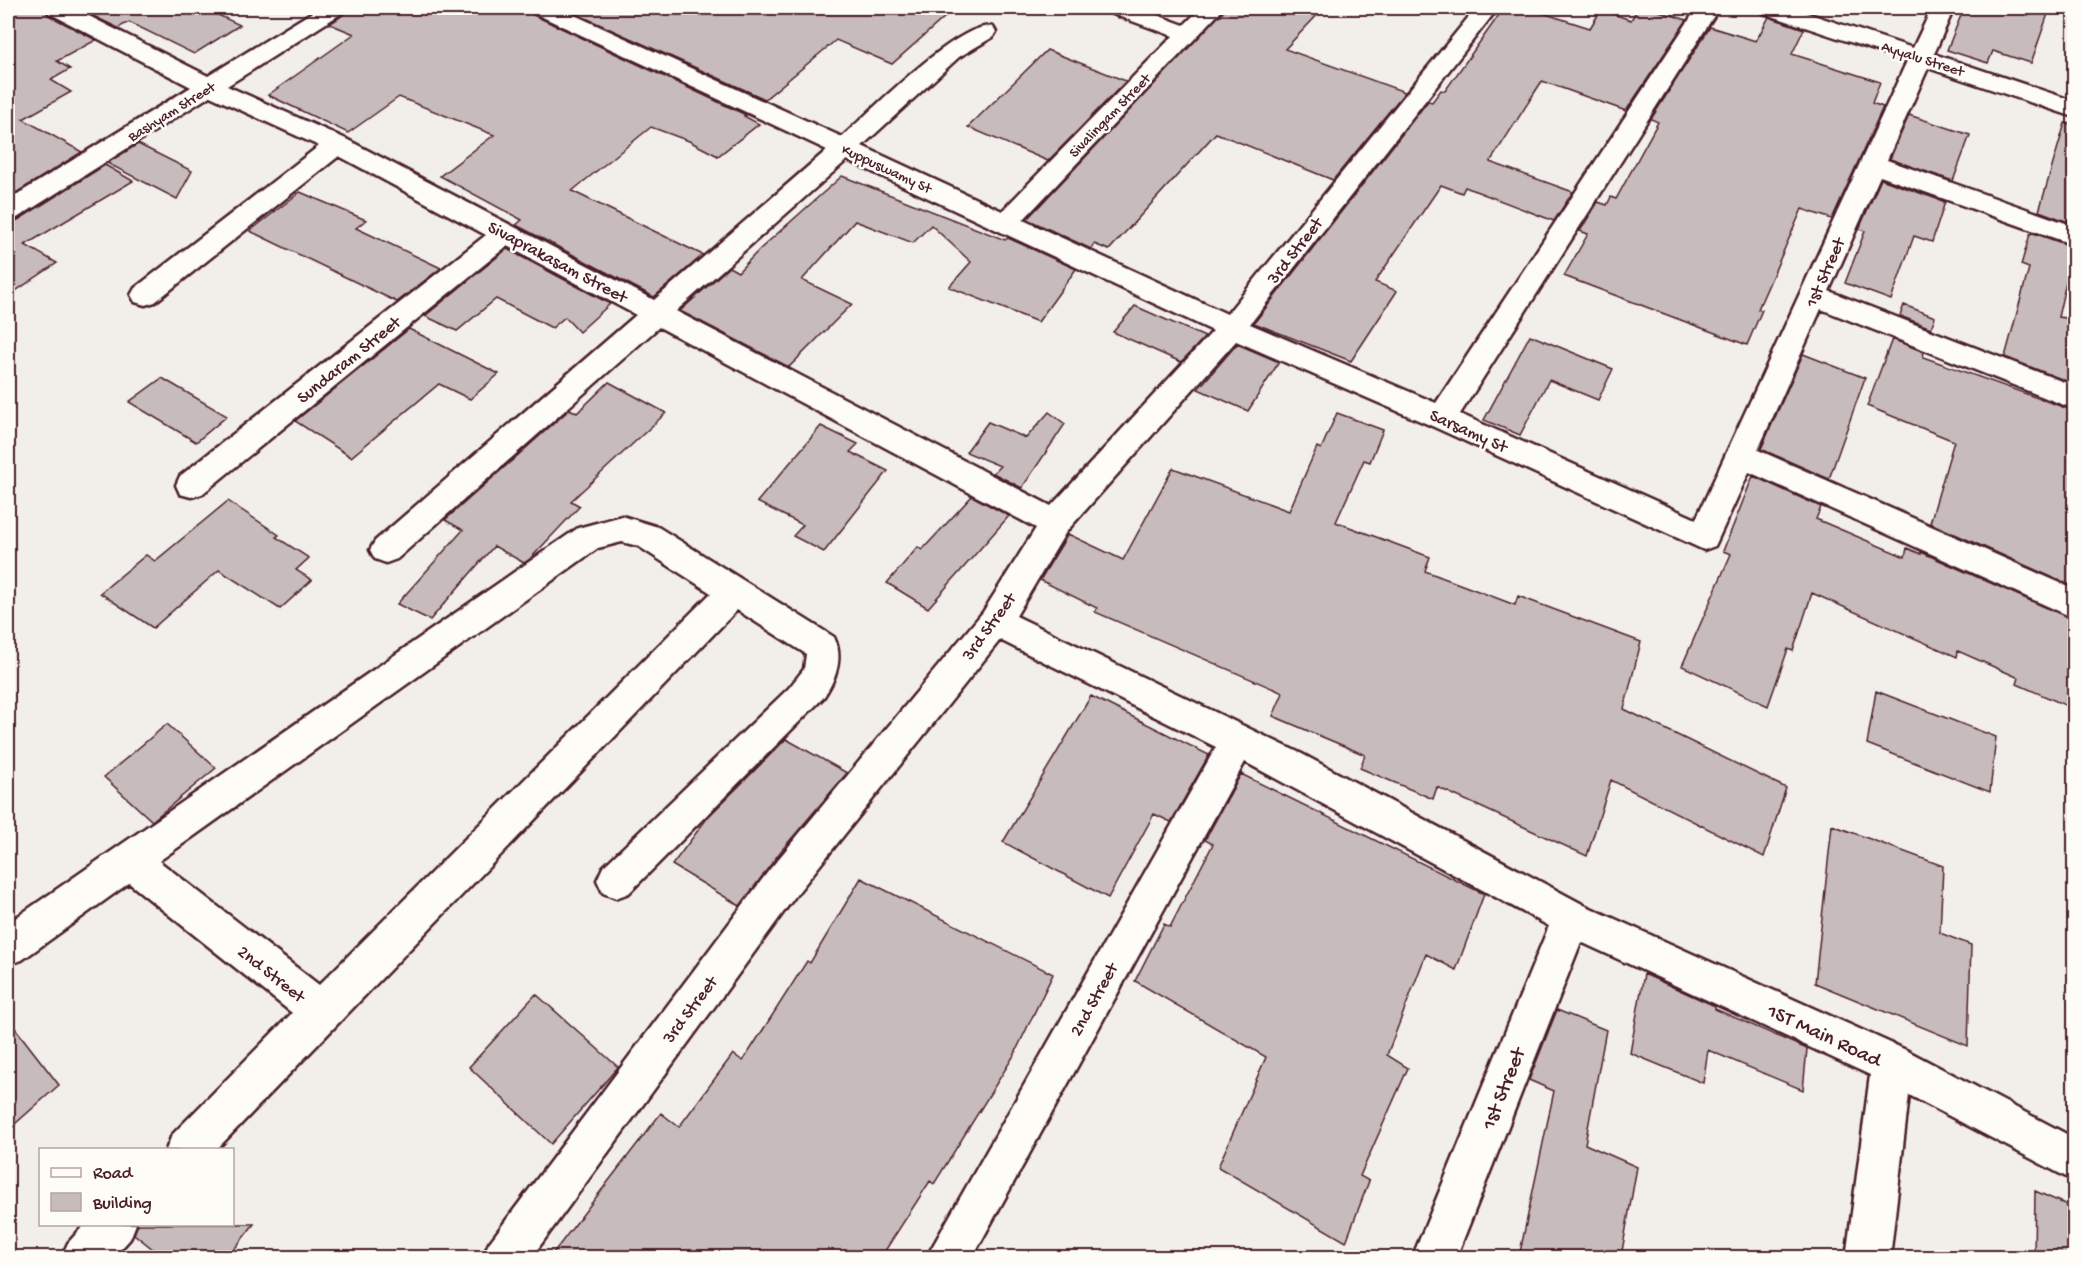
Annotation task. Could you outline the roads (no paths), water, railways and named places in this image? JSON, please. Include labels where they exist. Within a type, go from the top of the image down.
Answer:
[{"type":"street","name":"Sivaprakasam Street","points":[[57,8],[210,87],[338,145],[1055,523]]},
{"type":"street","name":"Bashyam Street","points":[[8,212],[334,8]]},
{"type":"street","name":"Kuppuswamy St","points":[[542,8],[1232,328]]},
{"type":"street","points":[[1118,8],[1188,34]]},
{"type":"street","name":"Sivalingam Street","points":[[1005,223],[1213,8]]},
{"type":"street","name":"3rd Street","points":[[504,1257],[783,882],[995,622],[1055,523],[1232,328],[1486,8]]},
{"type":"street","points":[[1442,418],[1708,8]]},
{"type":"street","name":"Ayyalu Street","points":[[1771,8],[2074,109]]},
{"type":"street","name":"1st Street","points":[[1704,537],[1944,8]]},
{"type":"street","points":[[386,550],[845,148],[951,52],[985,32]]},
{"type":"street","points":[[145,295],[338,145]]},
{"type":"street","points":[[1873,164],[2074,236]]},
{"type":"street","name":"Sundaram Street","points":[[191,485],[505,233]]},
{"type":"street","points":[[1814,296],[2074,398]]},
{"type":"street","name":"Sarsamy St","points":[[1232,328],[1442,418],[1704,537]]},
{"type":"street","points":[[1742,455],[2074,604]]},
{"type":"street","points":[[8,946],[589,537],[622,529],[647,536],[822,647],[824,661],[820,677],[801,699],[616,880]]},
{"type":"street","points":[[321,1011],[734,591]]},
{"type":"street","points":[[995,622],[1290,766],[1571,918]]},
{"type":"street","name":"2nd Street","points":[[948,1257],[1238,741]]},
{"type":"street","name":"2nd Street","points":[[129,860],[321,1011],[188,1148]]},
{"type":"street","name":"1st Street","points":[[1434,1257],[1571,918]]},
{"type":"street","name":"1ST Main Road","points":[[1571,918],[1892,1064],[2074,1160]]},
{"type":"street","points":[[1868,1257],[1892,1064]]},
{"type":"street","points":[[83,1257],[113,1226]]}]
